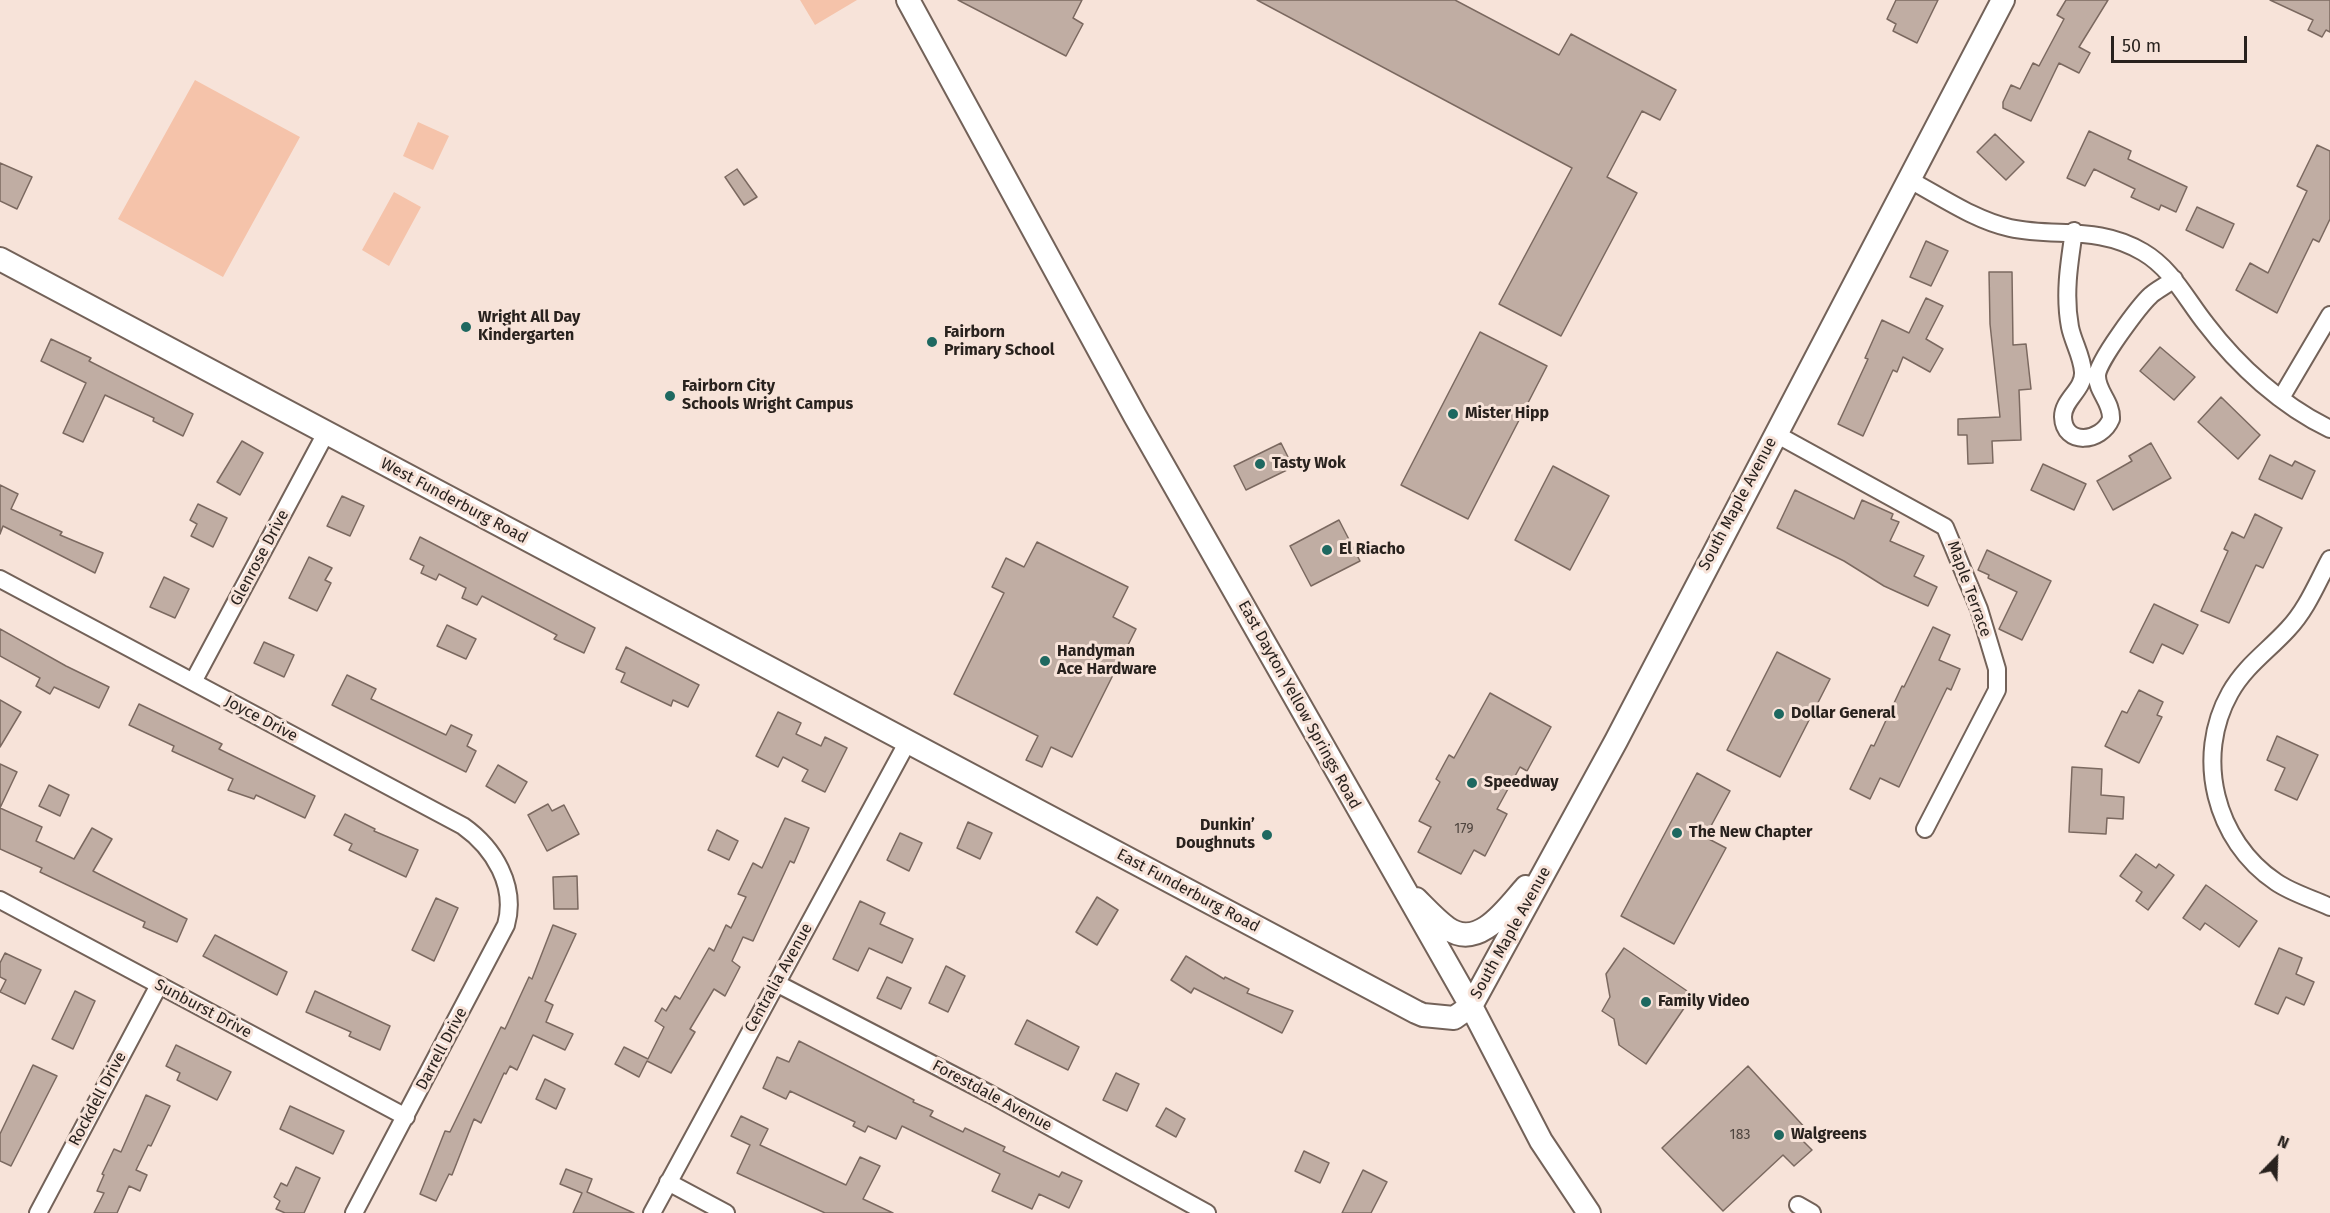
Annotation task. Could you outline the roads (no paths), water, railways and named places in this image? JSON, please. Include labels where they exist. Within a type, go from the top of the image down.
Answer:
[{"type":"main road","name":"East Dayton Yellow Springs Road","points":[[908,0],[1013,194],[1398,882],[1471,1006],[1541,1141],[1589,1213]]},
{"type":"main road","name":"South Maple Avenue","points":[[1471,1006],[1616,741],[1774,433],[2002,0]]},
{"type":"main road","name":"West Funderburg Road","points":[[0,259],[907,743]]},
{"type":"main road","name":"East Funderburg Road","points":[[907,743],[1423,1015],[1454,1018],[1471,1006]]},
{"type":"main road","points":[[1398,882],[1447,928],[1461,933],[1472,933],[1493,924],[1551,859]]},
{"type":"street","points":[[1908,179],[1998,224],[2024,230],[2074,231],[2126,243],[2146,254],[2174,279],[2222,344],[2281,398],[2330,429]]},
{"type":"street","points":[[2074,231],[2067,304],[2070,329],[2083,374],[2079,387],[2065,405],[2063,416],[2067,428],[2080,438],[2094,438],[2102,434],[2111,419],[2109,403],[2098,384],[2097,375],[2103,359],[2150,296],[2174,279]]},
{"type":"street","points":[[2281,398],[2330,315]]},
{"type":"street","name":"Glenrose Drive","points":[[193,682],[326,433]]},
{"type":"street","name":"Maple Terrace","points":[[1774,433],[1945,527],[1979,609],[1997,669],[1997,690],[1925,829]]},
{"type":"street","points":[[2330,559],[2297,618],[2254,661],[2230,693],[2215,732],[2212,765],[2214,789],[2221,813],[2245,853],[2278,884],[2330,907]]},
{"type":"street","name":"Joyce Drive","points":[[0,579],[463,826],[487,847],[504,879]]},
{"type":"street","name":"Centralia Avenue","points":[[652,1213],[907,743]]},
{"type":"street","name":"Darrell Drive","points":[[354,1213],[506,925],[510,906],[504,879]]},
{"type":"street","name":"Sunburst Drive","points":[[0,900],[406,1117]]},
{"type":"street","name":"Forestdale Avenue","points":[[776,983],[990,1094],[1207,1213]]},
{"type":"street","name":"Rockdell Drive","points":[[38,1213],[159,986]]},
{"type":"street","points":[[668,1182],[726,1213]]},
{"type":"place","name":"Wright All Day Kindergarten","points":[[466,327]]},
{"type":"place","name":"Fairborn Primary School","points":[[932,342]]},
{"type":"place","name":"Fairborn City Schools Wright Campus","points":[[670,396]]},
{"type":"place","name":"Mister Hipp","points":[[1453,414]]},
{"type":"place","name":"Tasty Wok","points":[[1260,464]]},
{"type":"place","name":"El Riacho","points":[[1327,550]]},
{"type":"place","name":"Handyman Ace Hardware","points":[[1045,661]]},
{"type":"place","name":"Dollar General","points":[[1779,714]]},
{"type":"place","name":"Speedway","points":[[1472,783]]},
{"type":"place","name":"The New Chapter","points":[[1677,833]]},
{"type":"place","name":"Dunkin’ Doughnuts","points":[[1267,835]]},
{"type":"place","name":"Family Video","points":[[1646,1002]]},
{"type":"place","name":"Walgreens","points":[[1779,1135]]}]
